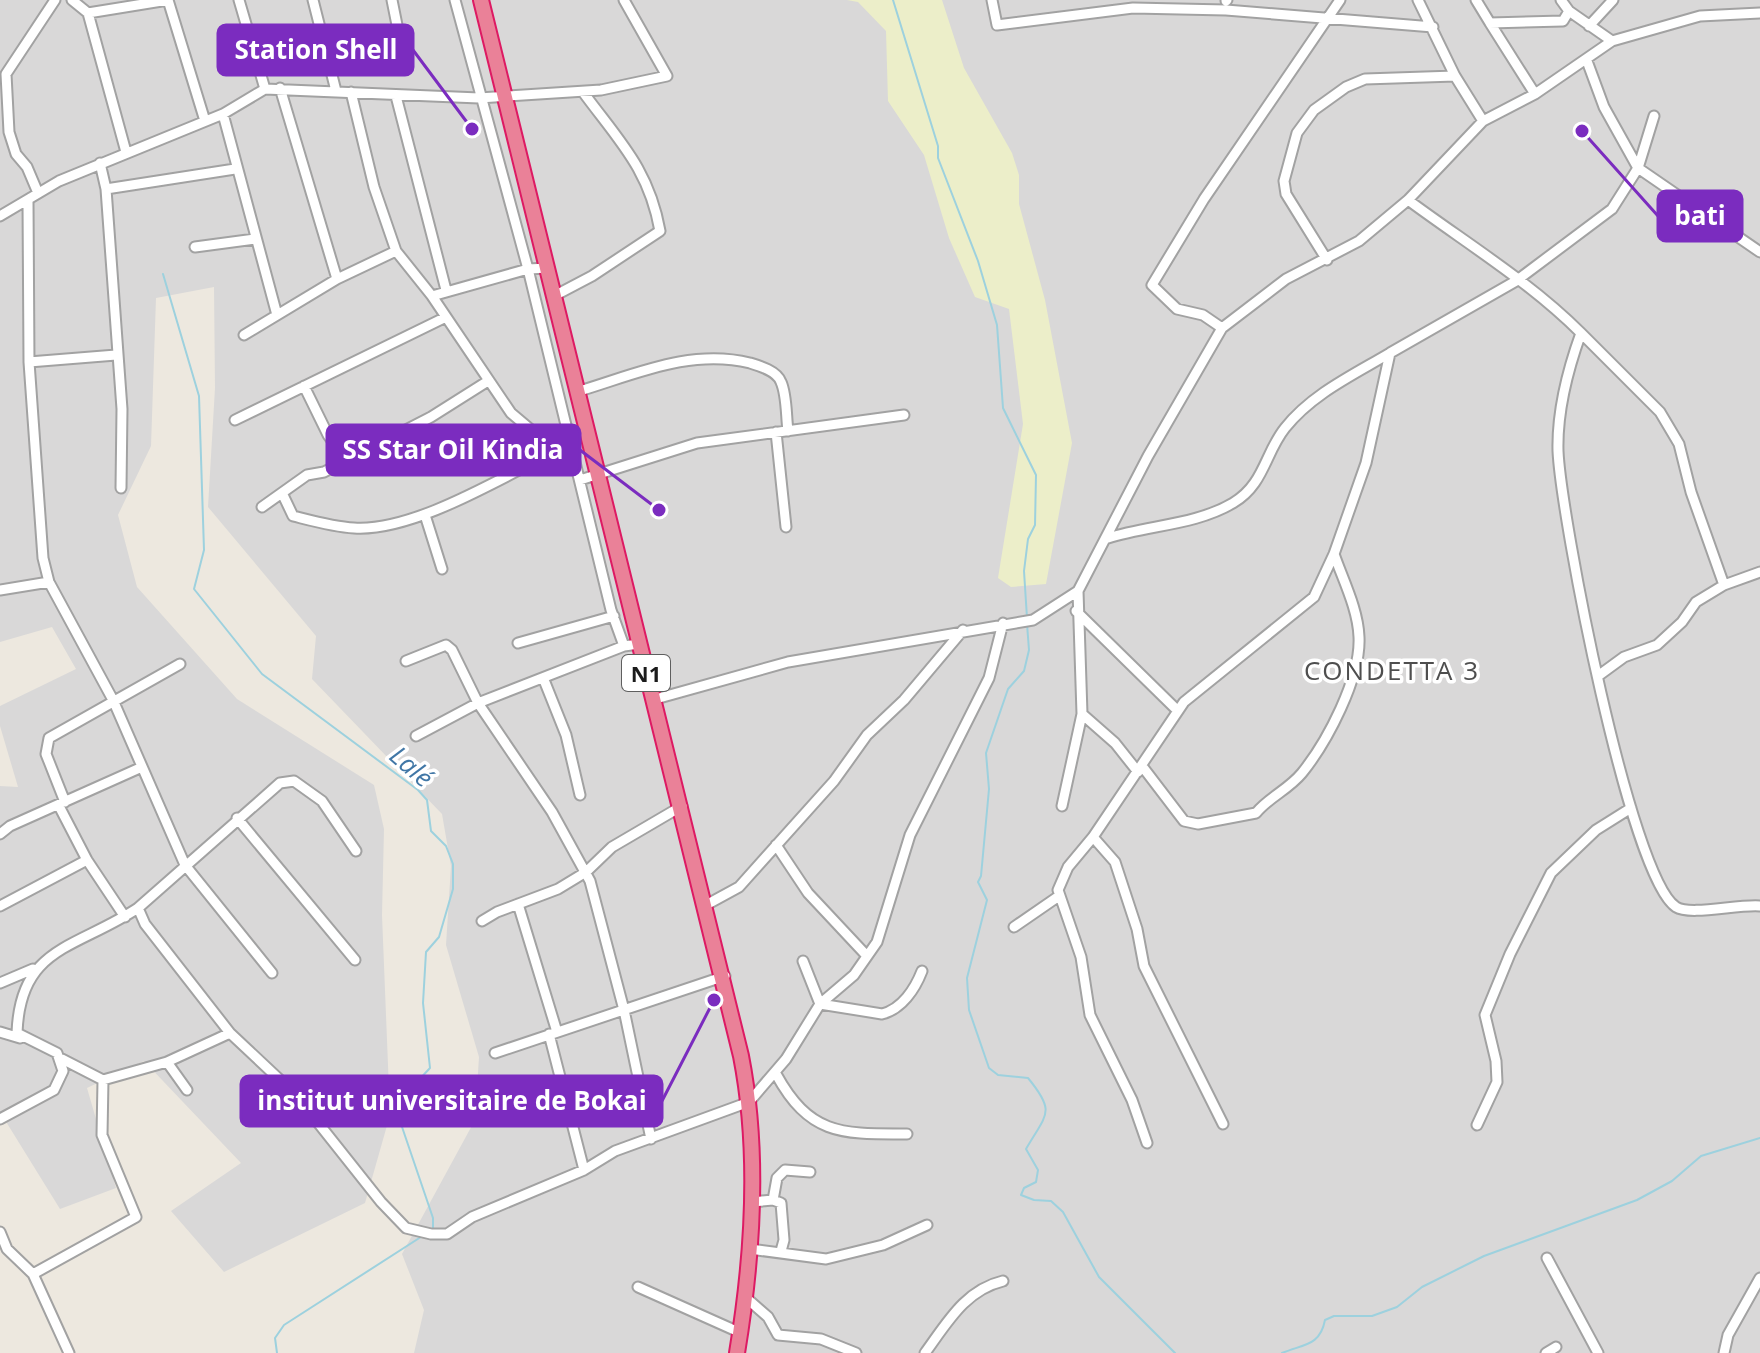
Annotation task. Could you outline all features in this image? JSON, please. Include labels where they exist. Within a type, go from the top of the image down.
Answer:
[{"type":"highway","name":"N1","points":[[481,0],[629,603],[632,645],[682,806],[725,976],[749,1102],[750,1249],[737,1353]]},
{"type":"street","points":[[38,193],[27,167],[16,154],[9,132],[6,74],[55,0]]},
{"type":"street","points":[[72,0],[88,13],[126,152]]},
{"type":"street","points":[[88,13],[168,0],[205,121]]},
{"type":"street","points":[[239,0],[265,89]]},
{"type":"street","points":[[313,0],[336,91]]},
{"type":"street","points":[[392,0],[397,25]]},
{"type":"street","points":[[416,736],[478,703],[632,645],[612,613],[528,269],[479,98],[455,0]]},
{"type":"street","points":[[0,216],[38,193],[100,163],[223,114],[265,89],[479,98],[583,92],[667,76],[624,0]]},
{"type":"street","points":[[992,0],[997,25],[1133,8],[1226,3],[1324,21],[1433,27]]},
{"type":"street","points":[[1222,328],[1203,315],[1177,309],[1152,285],[1204,199],[1340,0]]},
{"type":"street","points":[[1418,0],[1455,76],[1483,121]]},
{"type":"street","points":[[1476,0],[1535,94]]},
{"type":"street","points":[[1561,0],[1569,11],[1612,41]]},
{"type":"street","points":[[1589,26],[1613,0]]},
{"type":"street","points":[[1490,23],[1563,21],[1569,11]]},
{"type":"street","points":[[1062,806],[1082,714],[1076,611],[1078,591],[1148,456],[1222,328],[1286,279],[1359,241],[1408,200],[1483,121],[1535,94],[1612,41],[1700,16],[1760,13]]},
{"type":"street","points":[[1587,61],[1604,107],[1638,168],[1760,252]]},
{"type":"street","points":[[1327,260],[1286,194],[1284,181],[1297,133],[1314,110],[1346,87],[1365,79],[1455,76]]},
{"type":"street","points":[[280,88],[337,279]]},
{"type":"street","points":[[351,92],[374,187],[396,251],[432,296],[511,413],[556,451]]},
{"type":"street","points":[[554,296],[592,276],[660,231],[654,196],[646,177],[583,92]]},
{"type":"street","points":[[396,96],[446,290]]},
{"type":"street","points":[[223,114],[235,169],[277,315]]},
{"type":"street","points":[[1108,538],[1177,523],[1234,502],[1257,482],[1272,447],[1308,402],[1516,281],[1612,209],[1638,168],[1654,116]]},
{"type":"street","points":[[100,163],[106,189],[122,409],[121,488]]},
{"type":"street","points":[[106,189],[235,169]]},
{"type":"street","points":[[1408,200],[1516,281],[1550,302],[1660,412],[1679,444],[1691,492],[1724,585]]},
{"type":"street","points":[[28,201],[29,362],[43,558],[49,582],[113,700],[185,865],[272,973]]},
{"type":"street","points":[[195,247],[255,239]]},
{"type":"street","points":[[244,335],[337,279],[396,251]]},
{"type":"street","points":[[432,296],[528,269],[548,268]]},
{"type":"street","points":[[235,420],[444,318]]},
{"type":"street","points":[[1581,333],[1568,369],[1558,450],[1598,676],[1631,808],[1665,893],[1674,906],[1686,911],[1729,905],[1760,906]]},
{"type":"street","points":[[1014,927],[1059,896],[1068,867],[1093,837],[1184,702],[1314,597],[1334,554],[1366,463],[1390,353]]},
{"type":"street","points":[[29,362],[116,355]]},
{"type":"street","points":[[576,392],[698,356],[722,356],[760,366],[776,375],[782,382],[788,431]]},
{"type":"street","points":[[262,507],[307,475],[324,472],[431,417],[488,381]]},
{"type":"street","points":[[304,386],[328,435],[346,460]]},
{"type":"street","points":[[580,480],[697,443],[904,415]]},
{"type":"street","points":[[776,432],[786,527]]},
{"type":"street","points":[[283,495],[293,516],[356,528],[425,515],[556,451],[572,447]]},
{"type":"street","points":[[425,515],[442,569]]},
{"type":"street","points":[[1082,714],[1140,769],[1184,821],[1198,824],[1256,813],[1268,798],[1300,776],[1325,743],[1356,666],[1359,637],[1354,612],[1334,554]]},
{"type":"street","points":[[1598,676],[1624,657],[1657,645],[1682,622],[1696,602],[1724,585],[1760,572]]},
{"type":"street","points":[[0,590],[49,582]]},
{"type":"street","points":[[651,700],[788,662],[1028,621],[1078,591]]},
{"type":"street","points":[[518,643],[612,613],[629,603]]},
{"type":"street","points":[[1076,611],[1178,711]]},
{"type":"street","points":[[138,908],[145,924],[230,1033],[296,1095],[406,1228],[447,1234],[472,1217],[584,1170],[615,1151],[749,1102],[776,1074],[820,1004],[854,975],[877,942],[896,890],[910,835],[989,678],[1003,623]]},
{"type":"street","points":[[706,905],[739,887],[834,781],[867,735],[904,700],[963,630]]},
{"type":"street","points":[[406,661],[446,645],[478,703],[552,812],[586,872],[624,1010],[651,1139]]},
{"type":"street","points":[[125,917],[87,860],[62,804],[46,754],[49,738],[180,664]]},
{"type":"street","points":[[544,680],[566,735],[580,795]]},
{"type":"street","points":[[0,834],[10,826],[142,767]]},
{"type":"street","points":[[0,983],[33,969],[138,908],[280,783],[294,781],[322,801],[356,851]]},
{"type":"street","points":[[482,921],[558,889],[586,872],[612,847],[682,806]]},
{"type":"street","points":[[1477,1125],[1497,1082],[1496,1061],[1485,1015],[1510,954],[1551,873],[1596,830],[1631,808]]},
{"type":"street","points":[[237,818],[355,960]]},
{"type":"street","points":[[1093,837],[1115,862],[1137,929],[1144,966],[1223,1124]]},
{"type":"street","points":[[776,845],[808,893],[867,956]]},
{"type":"street","points":[[0,906],[87,860]]},
{"type":"street","points":[[1059,896],[1067,907],[1081,957],[1090,1015],[1132,1100],[1147,1143]]},
{"type":"street","points":[[518,904],[538,960],[584,1170]]},
{"type":"street","points":[[803,961],[820,1004]]},
{"type":"street","points":[[20,1038],[17,1033],[18,1002],[33,969]]},
{"type":"street","points":[[820,1004],[882,1014],[891,1011],[917,986],[922,971]]},
{"type":"street","points":[[495,1053],[725,976]]},
{"type":"street","points":[[0,1032],[57,1053],[62,1059],[103,1080],[167,1062],[230,1033]]},
{"type":"street","points":[[0,1119],[54,1090],[63,1071],[62,1059]]},
{"type":"street","points":[[167,1062],[187,1090]]},
{"type":"street","points":[[776,1074],[790,1101],[813,1121],[857,1134],[907,1134]]},
{"type":"street","points":[[33,1274],[136,1217],[102,1135],[103,1080]]},
{"type":"street","points":[[773,1200],[777,1178],[785,1170],[810,1172]]},
{"type":"street","points":[[752,1202],[773,1200],[781,1203],[781,1251]]},
{"type":"street","points":[[750,1249],[826,1259],[844,1257],[883,1245],[927,1225]]},
{"type":"street","points":[[0,1232],[7,1249],[33,1274],[69,1353]]},
{"type":"street","points":[[1547,1258],[1598,1353]]},
{"type":"street","points":[[1724,1353],[1728,1335],[1760,1278]]},
{"type":"street","points":[[925,1353],[966,1299],[987,1285],[1003,1281]]},
{"type":"street","points":[[638,1287],[741,1333]]},
{"type":"street","points":[[744,1296],[768,1317],[778,1335],[821,1339],[856,1353]]},
{"type":"street","points":[[1546,1353],[1556,1347]]},
{"type":"shaded area","points":[[0,0],[1760,0],[1760,1353],[414,1353],[424,1310],[402,1254],[475,1120],[479,1057],[446,945],[451,866],[442,814],[312,679],[316,636],[208,507],[215,388],[214,287],[156,298],[151,446],[118,515],[137,587],[237,699],[374,785],[384,829],[382,915],[390,1115],[365,1203],[224,1272],[171,1211],[241,1163],[144,1061],[87,1088],[116,1188],[60,1209],[0,1112],[0,786],[18,787],[0,726],[0,706],[76,669],[52,627],[0,642]]},
{"type":"green space","points":[[847,0],[942,0],[964,68],[1012,153],[1019,175],[1019,204],[1045,300],[1072,443],[1046,584],[1011,587],[998,578],[1023,424],[1009,309],[975,297],[949,238],[924,155],[888,101],[886,31],[858,2]]},
{"type":"waterway","points":[[893,0],[938,146],[938,158],[978,261],[997,325],[1003,408],[1036,475],[1035,525],[1028,539],[1024,571],[1027,618]]},
{"type":"waterway","name":"Lalé","points":[[163,274],[199,396],[204,550],[194,589],[262,674],[418,790],[427,800],[431,831],[446,846],[453,864],[453,889],[439,937],[426,952],[423,1003],[430,1068],[403,1097],[401,1124],[433,1218],[433,1229]]},
{"type":"waterway","points":[[1027,624],[1029,650],[1024,671],[1008,689],[986,753],[989,789],[978,882],[987,900],[967,978],[969,1010],[989,1068],[998,1075],[1028,1078],[1045,1106],[1043,1120],[1026,1149],[1038,1170],[1036,1182],[1024,1188],[1021,1195],[1051,1201],[1063,1212],[1099,1277],[1175,1353]]},
{"type":"waterway","points":[[1282,1353],[1315,1339],[1323,1329],[1325,1320],[1334,1316],[1372,1316],[1397,1307],[1422,1287],[1484,1256],[1637,1200],[1672,1181],[1701,1156],[1760,1138]]},
{"type":"waterway","name":"Lalé","points":[[277,1353],[275,1338],[284,1325],[424,1235]]},
{"type":"place","name":"Station Shell","points":[[472,129]]},
{"type":"place","name":"bati","points":[[1582,131]]},
{"type":"place","name":"SS Star Oil Kindia","points":[[659,510]]},
{"type":"place","name":"institut universitaire de Bokai","points":[[714,1000]]},
{"type":"district","name":"СONDETTA 3","points":[[1392,670]]}]
